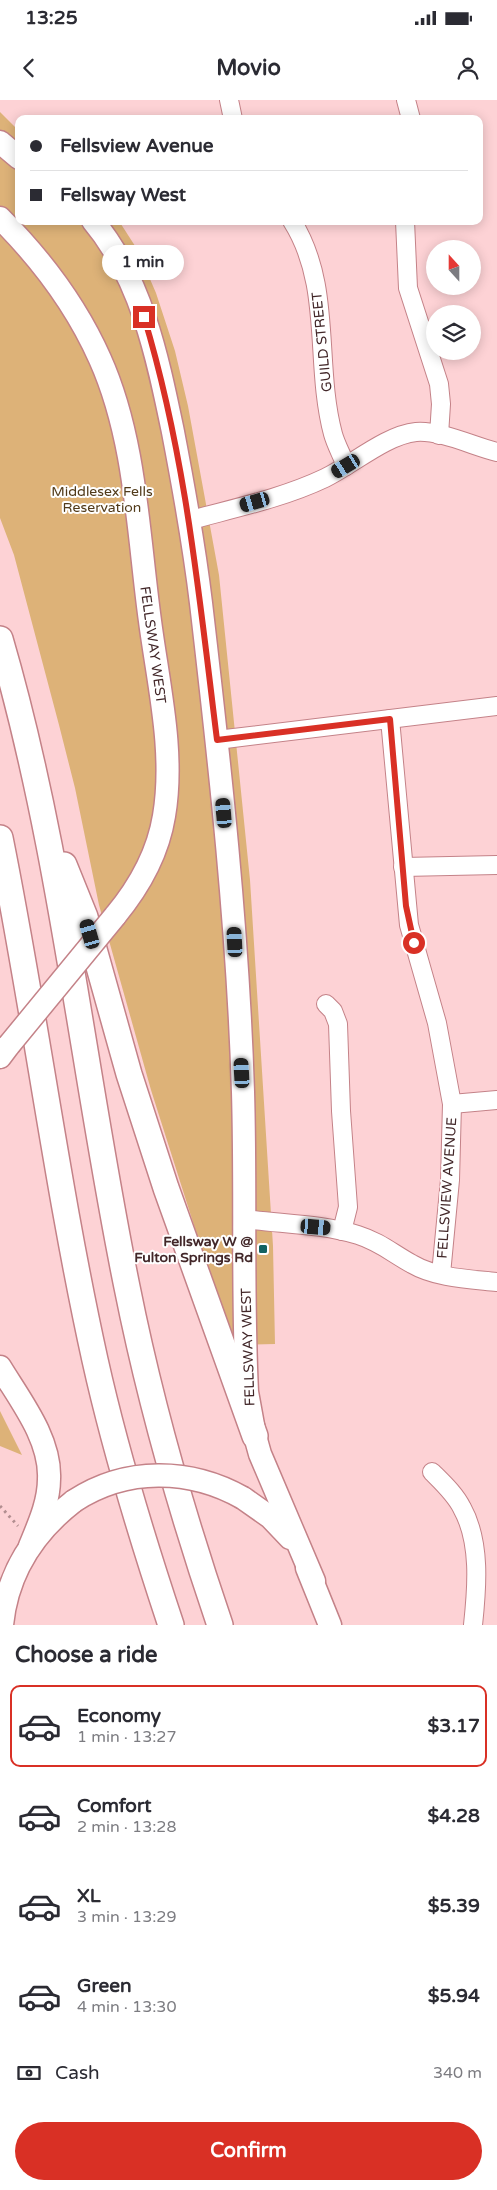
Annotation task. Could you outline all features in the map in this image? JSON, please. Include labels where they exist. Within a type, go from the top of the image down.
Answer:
[{"type":"highway","points":[[0,639],[40,802],[66,936],[116,1229],[140,1351],[168,1462],[220,1625]]},
{"type":"highway","points":[[40,802],[85,917],[129,1074],[255,1436]]},
{"type":"highway","points":[[0,838],[32,1007],[72,1245],[95,1360],[124,1476],[171,1625]]},
{"type":"main road","points":[[0,142],[15,155]]},
{"type":"main road","name":"FELLSWAY WEST","points":[[0,218],[44,266],[85,329],[108,380],[126,434],[164,728],[168,785],[164,816],[152,858],[139,884],[5,1051]]},
{"type":"main road","name":"FELLSWAY WEST","points":[[96,225],[113,248],[140,307],[164,391],[190,520],[217,740],[234,924],[243,1092],[245,1358],[247,1392],[255,1436],[265,1466],[314,1581]]},
{"type":"main road","points":[[0,1367],[39,1435],[47,1460],[49,1479],[47,1495],[30,1546]]},
{"type":"main road","points":[[2,1625],[9,1590],[19,1566],[30,1546],[52,1519],[74,1501],[111,1483],[135,1477],[163,1475],[200,1480],[244,1498],[270,1517],[285,1533],[298,1552],[314,1581],[330,1625]]},
{"type":"main road","points":[[0,1588],[19,1566]]},
{"type":"street","points":[[229,100],[231,115]]},
{"type":"street","points":[[406,100],[410,115]]},
{"type":"street","name":"GUILD STREET","points":[[294,225],[305,243],[313,268],[322,323],[326,385],[332,431],[346,466]]},
{"type":"street","points":[[405,225],[408,288],[439,384],[441,404],[439,435]]},
{"type":"street","points":[[190,520],[302,487],[346,466],[404,434],[424,432],[497,452]]},
{"type":"street","points":[[217,740],[497,706]]},
{"type":"street","name":"FELLSVIEW AVENUE","points":[[390,719],[402,867],[409,925],[437,1023],[452,1104],[450,1180],[441,1274]]},
{"type":"street","points":[[402,867],[497,865]]},
{"type":"street","points":[[326,1004],[333,1011],[338,1024],[341,1111],[348,1207],[342,1231]]},
{"type":"street","points":[[452,1104],[497,1100]]},
{"type":"street","points":[[245,1219],[342,1231],[384,1244],[412,1264],[441,1274],[497,1282]]},
{"type":"street","points":[[432,1472],[463,1509],[471,1535],[477,1565],[473,1625]]},
{"type":"path","points":[[0,1506],[18,1526]]},
{"type":"green space","name":"Middlesex Fells Reservation","points":[[0,112],[15,127],[15,225],[122,225],[137,249],[156,293],[175,351],[188,406],[219,575],[250,880],[273,1246],[275,1344],[232,1345],[151,1090],[99,905],[75,788],[59,725],[14,555],[0,518]]},
{"type":"green space","points":[[0,1411],[22,1455],[0,1446]]},
{"type":"place","name":"Fellsway W @ Fulton Springs Rd","points":[[263,1249]]},
{"type":"route","points":[[144,317],[164,391],[190,520],[217,740],[390,719],[406,906],[414,943]]}]
